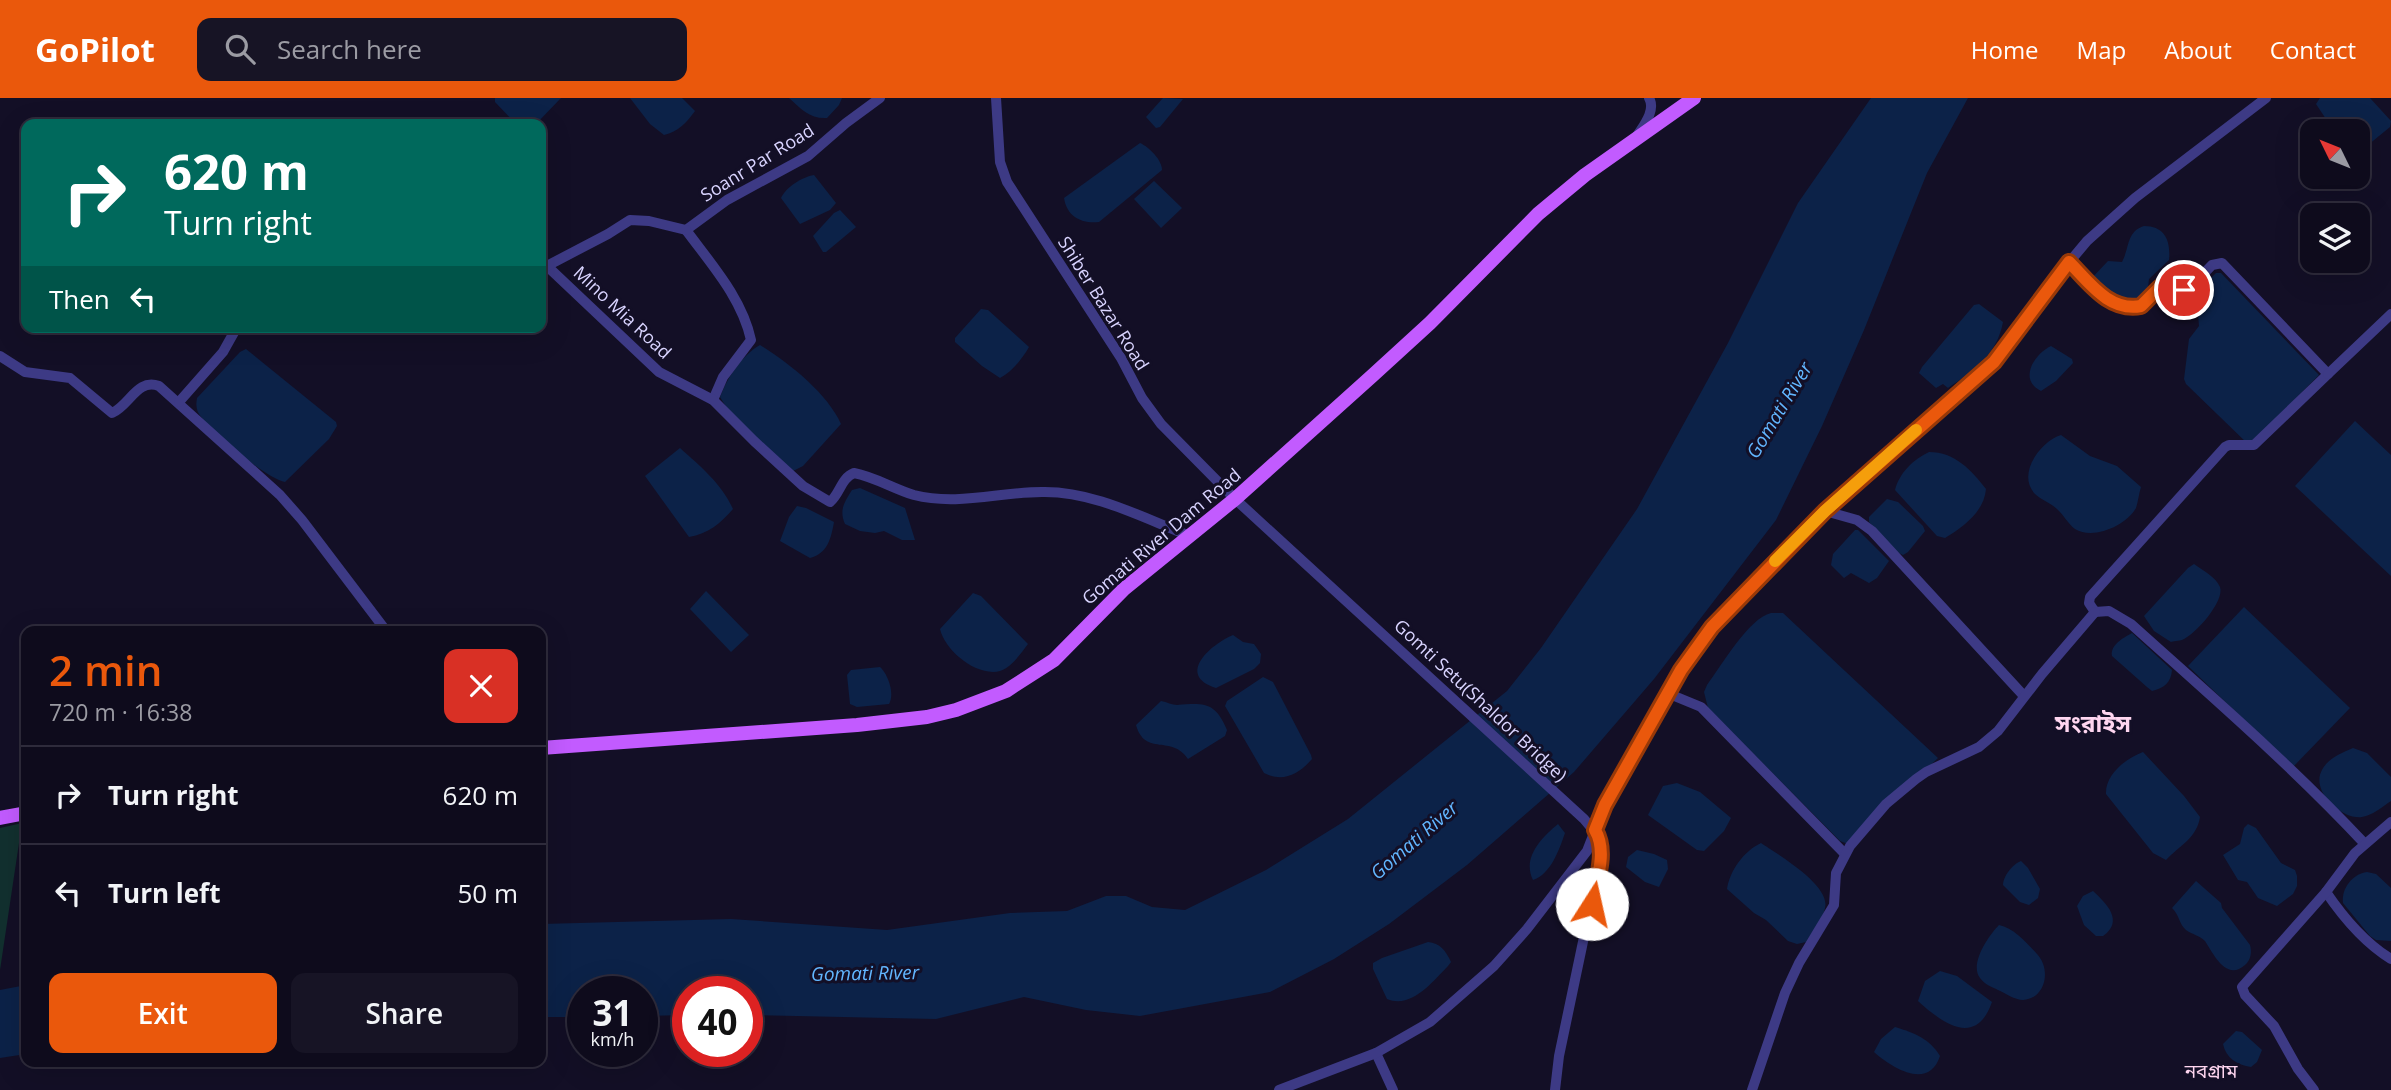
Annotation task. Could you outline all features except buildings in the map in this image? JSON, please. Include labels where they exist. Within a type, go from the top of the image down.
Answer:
[{"type":"main road","name":"Gomati River Dam Road","points":[[546,748],[857,725],[927,717],[956,710],[1006,691],[1054,660],[1125,589],[1235,499],[1430,323],[1538,214],[1585,175],[1694,98]]},
{"type":"main road","points":[[0,818],[21,814]]},
{"type":"street","name":"Soanr Par Road","points":[[686,230],[727,200],[808,156],[846,122],[880,98]]},
{"type":"street","name":"Shiber Bazar Road","points":[[996,98],[1000,162],[1007,182],[1115,347],[1151,412],[1171,436],[1235,499],[1353,606]]},
{"type":"street","points":[[1634,141],[1651,109],[1652,102],[1649,98]]},
{"type":"street","points":[[1279,1090],[1376,1054],[1430,1022],[1494,966],[1557,892],[1587,851],[1605,805],[1667,693],[1712,627],[1825,511],[1994,362],[2087,242],[2135,198],[2266,98]]},
{"type":"street","points":[[546,267],[630,220],[649,221],[686,230],[730,290],[747,322],[751,340],[723,377],[713,400]]},
{"type":"street","points":[[2069,262],[2113,303],[2121,307],[2141,306],[2160,287],[2188,290],[2212,265],[2222,263],[2328,374]]},
{"type":"street","name":"Mino Mia Road","points":[[546,269],[659,372],[713,400],[803,486],[830,502],[849,475],[854,473],[915,495],[940,498],[970,499],[1042,492],[1073,495],[1126,510],[1190,536]]},
{"type":"street","points":[[2095,612],[2089,603],[2090,597],[2225,447],[2254,445],[2391,314]]},
{"type":"street","points":[[179,402],[223,352],[234,333]]},
{"type":"street","points":[[0,356],[24,372],[69,378],[112,413],[142,386],[159,386],[280,495],[382,626]]},
{"type":"street","points":[[1825,511],[1857,520],[1872,531],[2024,696]]},
{"type":"street","name":"Gomti Setu(Shaldor Bridge)","points":[[1353,606],[1595,830]]},
{"type":"street","points":[[1752,1090],[1785,993],[1799,963],[1834,905],[1836,873],[1845,854],[1886,804],[1926,772],[1967,754],[1988,740],[2095,612],[2109,611],[2131,624],[2311,787],[2364,843]]},
{"type":"street","points":[[1667,693],[1691,702],[1707,713],[1845,854]]},
{"type":"street","points":[[2314,1090],[2298,1069],[2274,1026],[2245,995],[2242,987],[2326,892],[2364,843],[2391,822]]},
{"type":"street","points":[[1555,1090],[1566,1017],[1601,856],[1601,846],[1595,830]]},
{"type":"street","points":[[1557,892],[1592,904]]},
{"type":"street","points":[[2326,892],[2352,925],[2391,959]]},
{"type":"street","points":[[1376,1054],[1393,1090]]},
{"type":"green space","points":[[21,823],[0,970],[0,828]]},
{"type":"water","points":[[495,98],[561,98],[541,119],[511,119],[495,102]]},
{"type":"water","points":[[630,98],[682,98],[695,111],[682,126],[664,135],[650,124]]},
{"type":"water","points":[[789,98],[842,98],[827,118],[821,118],[811,115]]},
{"type":"water","points":[[1163,98],[1183,99],[1160,127],[1156,128],[1146,117]]},
{"type":"water","name":"Gomati River","points":[[1871,98],[1968,98],[1927,173],[1864,330],[1822,426],[1776,520],[1654,679],[1574,772],[1467,865],[1389,924],[1334,959],[1270,992],[1140,1016],[1086,1010],[1024,997],[936,1019],[763,1015],[763,976],[672,976],[672,1015],[658,1016],[658,976],[567,976],[567,1017],[546,1017],[546,924],[731,919],[887,930],[1010,913],[1067,911],[1106,896],[1126,896],[1152,907],[1185,910],[1266,870],[1348,819],[1507,691],[1541,648],[1637,509],[1728,343],[1798,203]]},
{"type":"water","points":[[2320,98],[2370,98],[2391,121],[2390,127],[2370,143],[2370,119],[2326,119],[2316,104]]},
{"type":"water","points":[[1140,143],[1154,154],[1162,170],[1099,222],[1076,218],[1068,210],[1064,198]]},
{"type":"water","points":[[814,175],[836,203],[830,210],[800,224],[781,198],[795,183]]},
{"type":"water","points":[[1154,181],[1182,208],[1161,228],[1134,199]]},
{"type":"water","points":[[840,210],[856,227],[823,252],[813,236]]},
{"type":"water","points":[[2144,226],[2157,229],[2165,236],[2169,247],[2169,260],[2149,279],[2142,298],[2133,303],[2120,302],[2104,293],[2090,280],[2108,261],[2122,262],[2131,236]]},
{"type":"water","points":[[2216,273],[2221,273],[2319,375],[2249,445],[2184,379],[2189,339],[2199,326],[2192,297]]},
{"type":"water","points":[[1979,304],[2003,322],[1995,344],[1983,361],[1966,375],[1948,388],[1943,384],[1936,388],[1919,373],[1922,367],[1974,305]]},
{"type":"water","points":[[981,309],[988,310],[1029,347],[1016,365],[1000,378],[955,342],[955,338]]},
{"type":"water","points":[[760,345],[817,390],[841,424],[803,466],[791,472],[728,410],[720,397],[736,368]]},
{"type":"water","points":[[2051,346],[2072,359],[2073,363],[2056,381],[2041,391],[2030,380],[2031,367],[2039,355]]},
{"type":"water","points":[[246,349],[336,422],[337,426],[329,439],[285,482],[276,479],[239,453],[205,422],[197,410],[197,398],[240,352]]},
{"type":"water","points":[[2355,421],[2391,455],[2391,576],[2295,486]]},
{"type":"water","points":[[2061,435],[2090,456],[2117,466],[2141,487],[2136,508],[2125,520],[2100,532],[2082,532],[2070,525],[2055,507],[2035,494],[2028,477],[2033,459],[2053,438]]},
{"type":"water","points":[[680,448],[717,483],[733,509],[714,527],[689,537],[645,476]]},
{"type":"water","points":[[1929,452],[1955,459],[1986,489],[1977,512],[1945,538],[1937,536],[1895,490],[1908,467]]},
{"type":"water","points":[[860,488],[905,508],[915,540],[902,540],[884,531],[860,531],[845,524],[842,511],[845,503],[852,490]]},
{"type":"water","points":[[1887,499],[1898,502],[1925,531],[1903,555],[1869,522],[1869,517]]},
{"type":"water","points":[[797,506],[834,522],[825,549],[810,558],[780,541],[789,517]]},
{"type":"water","points":[[1855,530],[1889,561],[1877,578],[1869,583],[1851,573],[1844,578],[1831,565],[1833,554]]},
{"type":"water","points":[[2194,564],[2220,587],[2218,600],[2214,609],[2188,637],[2171,642],[2154,631],[2144,616]]},
{"type":"water","points":[[706,591],[749,635],[731,652],[690,609]]},
{"type":"water","points":[[973,593],[981,596],[1028,644],[1012,663],[1000,671],[982,670],[963,660],[948,646],[940,629]]},
{"type":"water","points":[[2244,607],[2350,708],[2293,767],[2188,666]]},
{"type":"water","points":[[1771,613],[1783,613],[1938,758],[1848,844],[1840,841],[1708,708],[1704,692],[1707,685],[1745,633]]},
{"type":"water","points":[[2132,633],[2172,670],[2168,682],[2160,688],[2152,691],[2112,656],[2115,645]]},
{"type":"water","points":[[1233,635],[1243,642],[1254,644],[1261,654],[1260,663],[1254,669],[1216,688],[1204,682],[1199,676],[1198,668],[1207,653]]},
{"type":"water","points":[[880,667],[890,684],[889,704],[857,707],[850,704],[847,675],[851,670]]},
{"type":"water","points":[[1263,677],[1273,682],[1312,759],[1296,773],[1284,777],[1264,773],[1225,706],[1227,701]]},
{"type":"water","points":[[1161,701],[1175,705],[1208,706],[1223,721],[1227,730],[1225,736],[1188,759],[1174,748],[1146,740],[1140,735],[1136,725]]},
{"type":"water","points":[[2353,748],[2367,753],[2391,777],[2391,801],[2374,813],[2362,817],[2354,817],[2337,809],[2320,787],[2319,778],[2328,762]]},
{"type":"water","points":[[2143,752],[2200,817],[2195,831],[2166,860],[2153,853],[2106,794],[2109,780],[2118,768]]},
{"type":"water","points":[[1677,783],[1700,792],[1731,818],[1724,831],[1704,851],[1697,850],[1648,815],[1663,786]]},
{"type":"water","points":[[1558,824],[1565,833],[1557,854],[1545,873],[1533,880],[1530,864],[1535,849]]},
{"type":"water","points":[[2248,824],[2256,828],[2281,863],[2295,870],[2297,886],[2293,894],[2277,906],[2258,898],[2247,882],[2238,880],[2223,855],[2240,844],[2244,828]]},
{"type":"water","points":[[1761,843],[1812,880],[1825,899],[1822,917],[1806,942],[1797,944],[1788,941],[1727,889],[1739,862]]},
{"type":"water","points":[[1637,850],[1667,860],[1668,869],[1659,887],[1645,882],[1626,867],[1628,857]]},
{"type":"water","points":[[2021,861],[2040,889],[2038,898],[2029,905],[2020,902],[2003,885],[2009,871]]},
{"type":"water","points":[[2367,872],[2376,874],[2391,888],[2391,941],[2376,940],[2370,936],[2343,903],[2344,892],[2349,883]]},
{"type":"water","points":[[2196,881],[2221,903],[2250,945],[2249,961],[2238,969],[2232,970],[2221,964],[2205,941],[2184,928],[2172,908]]},
{"type":"water","points":[[2093,891],[2108,907],[2113,919],[2109,930],[2103,936],[2096,936],[2084,925],[2077,906],[2083,896]]},
{"type":"water","points":[[1999,925],[2020,936],[2042,961],[2044,983],[2037,995],[2031,998],[2020,1000],[2010,996],[1986,984],[1977,972],[1982,950]]},
{"type":"water","points":[[1428,942],[1442,948],[1451,962],[1413,997],[1396,1001],[1387,999],[1373,969],[1373,963]]},
{"type":"water","points":[[1940,971],[1957,976],[1992,1002],[1985,1016],[1977,1024],[1968,1028],[1958,1027],[1937,1017],[1918,1001],[1925,981]]},
{"type":"water","points":[[21,986],[21,1055],[0,1058],[0,990]]},
{"type":"water","points":[[1895,1027],[1926,1040],[1940,1056],[1935,1066],[1928,1072],[1910,1073],[1891,1065],[1874,1052],[1881,1039]]},
{"type":"water","points":[[2236,1031],[2242,1032],[2262,1050],[2257,1062],[2251,1067],[2233,1060],[2224,1049],[2223,1044]]},
{"type":"slow traffic","points":[[1775,561],[1825,511],[1916,430]]},
{"type":"district","name":"সংরাইস","points":[[2093,722]]},
{"type":"district","name":"নবগ্ৰাম","points":[[2211,1071]]},
{"type":"route","points":[[1592,904],[1601,856],[1599,837],[1595,830],[1605,805],[1695,649],[1764,572],[1825,511],[1994,362],[2069,262],[2105,297],[2121,307],[2141,306],[2160,287],[2184,290]]}]
